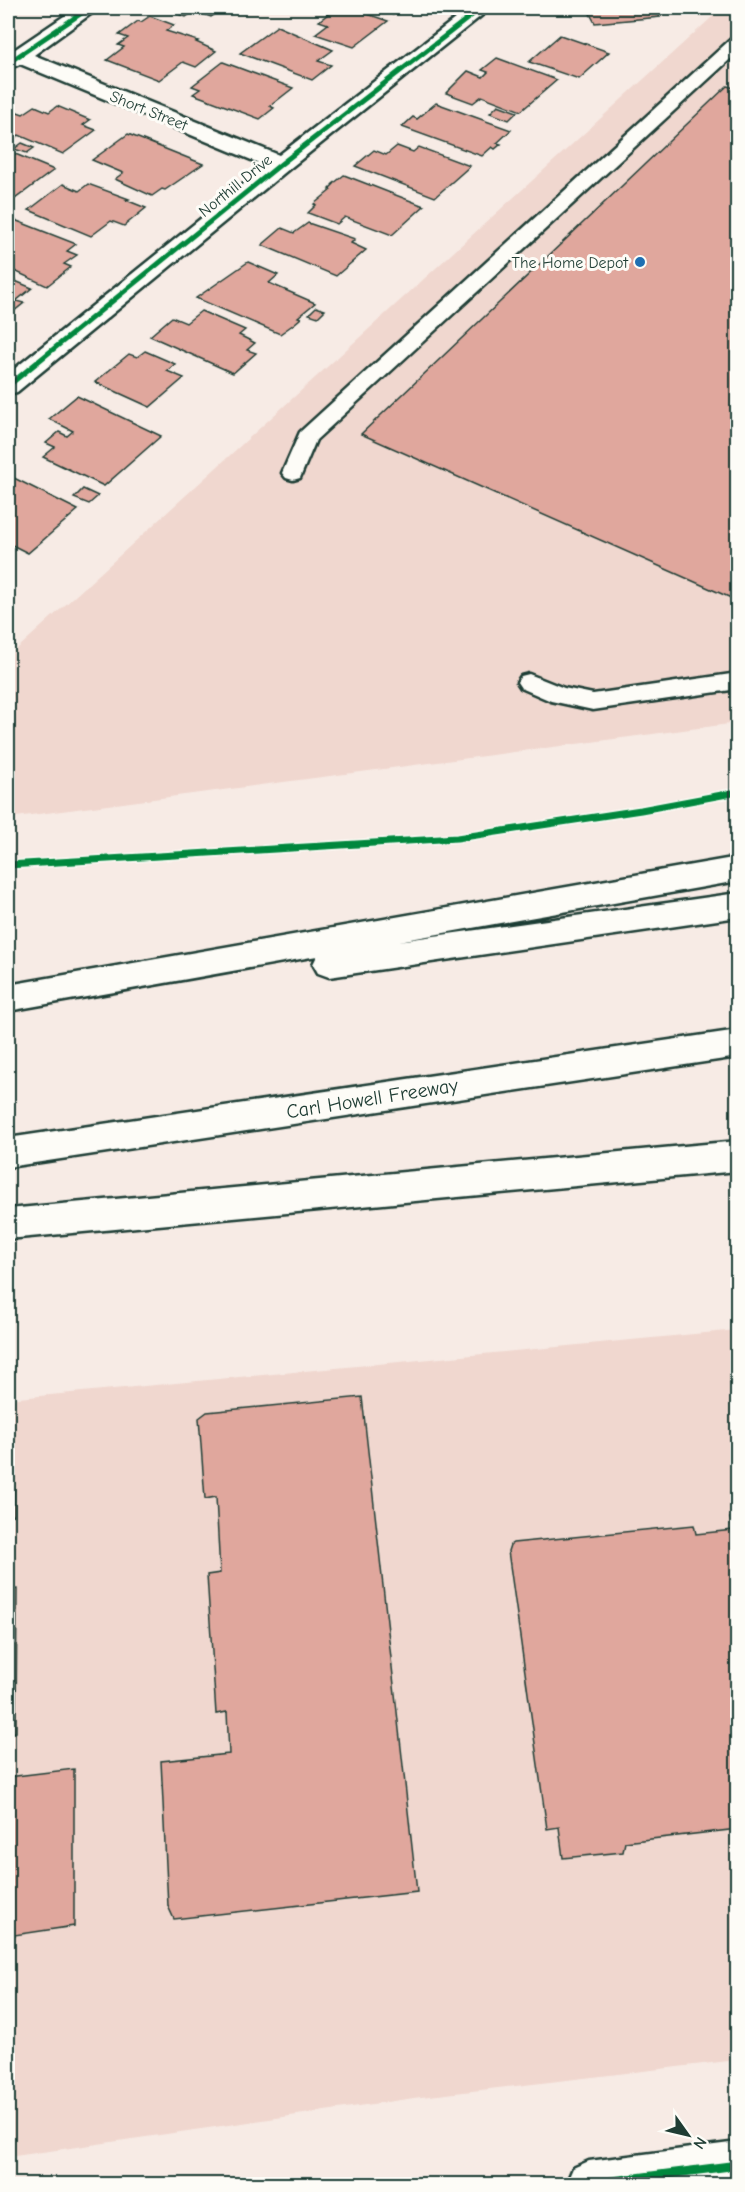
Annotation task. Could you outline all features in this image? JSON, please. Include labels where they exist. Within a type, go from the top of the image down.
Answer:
[{"type":"main road","points":[[13,59],[88,8]]},
{"type":"main road","name":"Northill Drive","points":[[8,386],[281,164],[481,8]]},
{"type":"main road","name":"Short Street","points":[[13,59],[281,164]]},
{"type":"main road","points":[[8,998],[738,869]]},
{"type":"main road","points":[[8,1010],[738,905]]},
{"type":"main road","name":"Carl Howell Freeway","points":[[8,1153],[738,1043]]},
{"type":"main road","points":[[8,1224],[738,1156]]},
{"type":"main road","points":[[589,2184],[738,2165]]},
{"type":"lane","points":[[293,473],[307,437],[738,42]]},
{"type":"lane","points":[[529,682],[559,695],[593,702],[738,681]]},
{"type":"shaded area","points":[[722,8],[737,8],[737,723],[8,818],[8,657]]},
{"type":"shaded area","points":[[737,1330],[737,2060],[421,2097],[8,2157],[8,1399]]},
{"type":"building","points":[[161,8],[225,8],[211,17],[195,11],[186,17]]},
{"type":"building","points":[[336,8],[350,8],[388,21],[354,47],[315,34],[328,24],[319,21]]},
{"type":"building","points":[[370,8],[403,8],[393,15]]},
{"type":"building","points":[[587,8],[674,8],[656,10],[660,17],[595,23]]},
{"type":"building","points":[[150,16],[174,25],[166,31],[198,41],[196,42],[216,51],[196,67],[183,62],[159,80],[107,60],[124,47],[118,45],[128,38],[119,35],[138,21],[141,22]]},
{"type":"building","points":[[277,26],[333,50],[318,61],[331,65],[312,80],[240,53]]},
{"type":"building","points":[[560,35],[609,52],[579,79],[529,62]]},
{"type":"building","points":[[497,58],[557,80],[521,111],[482,96],[473,103],[446,93],[468,71],[483,77],[488,72],[482,70]]},
{"type":"building","points":[[223,62],[293,88],[270,106],[274,108],[260,119],[193,94],[200,89],[192,86]]},
{"type":"building","name":"The Home Depot","points":[[727,86],[738,89],[738,601],[361,434]]},
{"type":"building","points":[[436,103],[511,130],[497,143],[501,144],[495,149],[492,147],[482,156],[402,127],[413,117],[417,119]]},
{"type":"building","points":[[498,105],[517,112],[509,120],[490,113]]},
{"type":"building","points":[[35,106],[49,112],[57,106],[90,120],[83,125],[96,130],[63,154],[19,135],[8,142],[8,113],[12,110],[23,114]]},
{"type":"building","points":[[128,134],[203,164],[165,190],[162,189],[152,196],[115,179],[123,173],[92,160]]},
{"type":"building","points":[[22,143],[34,148],[27,153],[14,149]]},
{"type":"building","points":[[397,146],[413,152],[419,147],[470,166],[435,197],[355,166],[374,150],[386,155]]},
{"type":"building","points":[[8,151],[54,170],[12,201],[8,199]]},
{"type":"building","points":[[344,175],[424,206],[392,235],[345,217],[337,224],[308,213],[316,205],[314,204]]},
{"type":"building","points":[[63,184],[79,191],[88,184],[129,199],[126,200],[146,208],[124,226],[111,221],[91,236],[29,210]]},
{"type":"building","points":[[12,219],[76,244],[67,251],[77,255],[64,264],[71,267],[47,286],[8,268],[8,223]]},
{"type":"building","points":[[308,223],[355,239],[351,243],[366,250],[336,276],[262,245],[282,228],[294,233]]},
{"type":"building","points":[[248,262],[278,275],[269,283],[315,303],[298,317],[301,318],[280,334],[196,298]]},
{"type":"building","points":[[8,278],[32,288],[16,301],[24,303],[8,316]]},
{"type":"building","points":[[316,307],[325,310],[318,317],[309,314]]},
{"type":"building","points":[[201,311],[245,330],[239,335],[255,343],[247,350],[256,353],[233,373],[150,336],[172,317],[186,323]]},
{"type":"building","points":[[145,351],[175,364],[167,371],[184,378],[150,407],[95,382],[129,354],[137,357]]},
{"type":"building","points":[[77,396],[161,436],[104,486],[43,457],[55,447],[46,443],[59,432],[67,436],[73,431],[49,419]]},
{"type":"building","points":[[8,475],[78,510],[28,553],[8,543]]},
{"type":"building","points":[[83,489],[98,496],[89,504],[74,498]]},
{"type":"building","points":[[362,1397],[417,1892],[174,1919],[168,1906],[161,1761],[229,1754],[227,1712],[216,1714],[207,1575],[220,1573],[216,1497],[205,1499],[199,1418],[207,1412]]},
{"type":"building","points":[[8,1430],[14,1436],[14,1515],[8,1516]]},
{"type":"building","points":[[730,1518],[738,1518],[738,1829],[625,1842],[623,1852],[563,1858],[559,1827],[547,1829],[508,1551],[510,1545],[694,1525],[696,1534],[733,1530]]},
{"type":"building","points":[[17,1589],[16,1732],[8,1733],[8,1590]]},
{"type":"building","points":[[74,1769],[74,1926],[8,1936],[8,1777]]},
{"type":"cycle path","points":[[8,63],[89,8]]},
{"type":"cycle path","points":[[8,386],[281,164],[481,8]]},
{"type":"cycle path","points":[[8,865],[457,838],[641,810],[738,792]]},
{"type":"cycle path","points":[[589,2184],[738,2165]]},
{"type":"place","name":"The Home Depot","points":[[640,262]]}]
